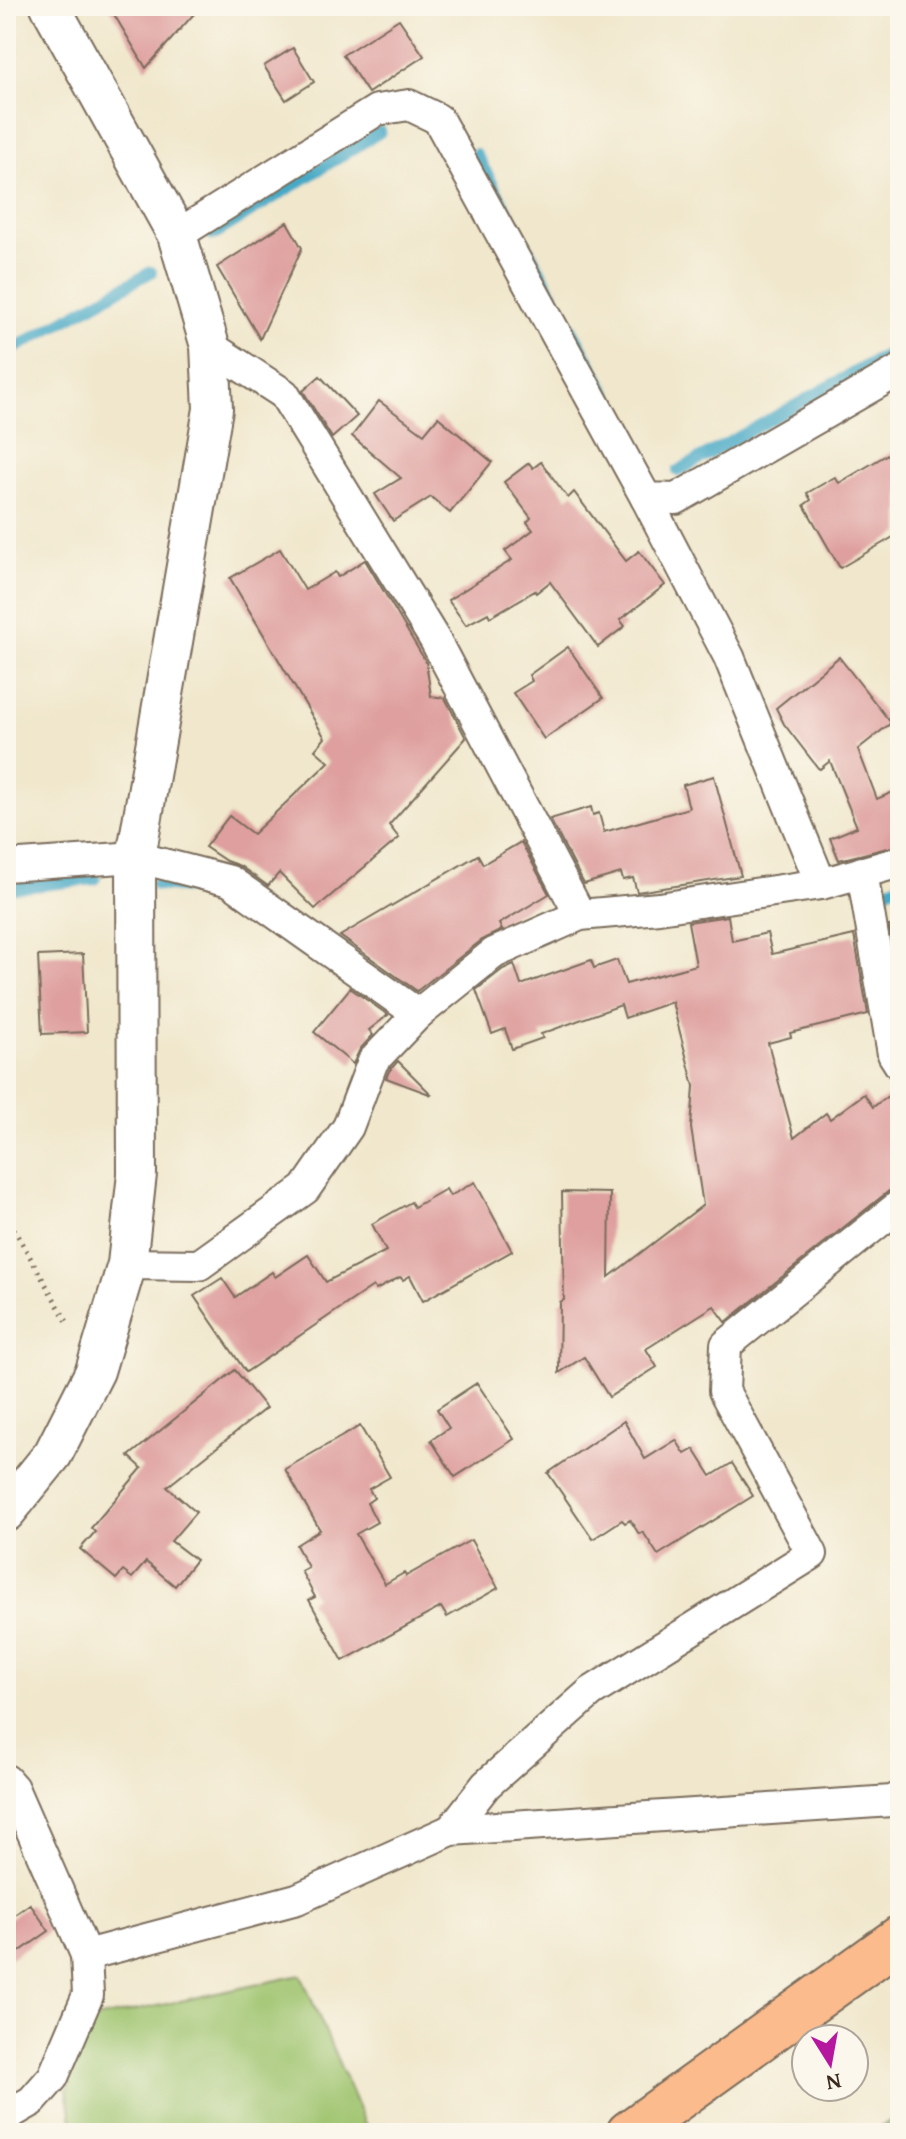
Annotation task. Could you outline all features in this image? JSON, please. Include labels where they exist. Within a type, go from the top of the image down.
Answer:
[{"type":"highway","points":[[629,2133],[900,1938]]},
{"type":"street","points":[[6,1512],[53,1454],[95,1371],[127,1264],[137,1174],[136,857],[213,409],[210,346],[177,235],[50,6]]},
{"type":"street","points":[[177,235],[377,110],[409,105],[438,119],[646,498],[729,657],[821,884]]},
{"type":"street","points":[[210,346],[284,394],[435,640],[580,915]]},
{"type":"street","points":[[646,498],[676,499],[900,370]]},
{"type":"street","points":[[6,866],[136,857],[230,881],[418,1014]]},
{"type":"street","points":[[127,1264],[199,1265],[305,1189],[348,1127],[373,1061],[418,1014],[494,953],[580,915],[659,908],[821,884],[900,862]]},
{"type":"street","points":[[862,872],[893,1054],[900,1065]]},
{"type":"street","points":[[451,1830],[486,1785],[591,1692],[812,1554],[724,1391],[726,1345],[900,1205]]},
{"type":"street","points":[[6,1780],[13,1788],[86,1955],[88,1995],[53,2077],[32,2101],[6,2116]]},
{"type":"street","points":[[86,1955],[297,1899],[451,1830],[892,1801],[900,1797]]},
{"type":"path","points":[[6,1215],[95,1371]]},
{"type":"green space","points":[[301,1975],[369,2133],[74,2133],[67,2090],[91,2020]]},
{"type":"green space","points":[[900,2114],[900,2133],[871,2133]]},
{"type":"building","points":[[109,6],[201,6],[146,68]]},
{"type":"building","points":[[399,19],[424,56],[368,93],[343,55]]},
{"type":"building","points":[[293,48],[314,82],[286,100],[264,66]]},
{"type":"building","points":[[287,222],[302,248],[260,339],[217,267]]},
{"type":"building","points":[[320,376],[357,416],[332,438],[303,391]]},
{"type":"building","points":[[379,401],[424,434],[438,417],[492,462],[450,513],[431,497],[393,521],[375,494],[401,478],[352,436]]},
{"type":"building","points":[[900,447],[900,533],[840,568],[804,505],[811,500],[807,493],[835,477],[839,483]]},
{"type":"building","points":[[541,462],[568,498],[574,492],[626,561],[639,551],[665,585],[620,620],[625,626],[598,647],[550,582],[536,593],[490,617],[488,613],[466,625],[448,600],[512,560],[505,551],[533,530],[527,522],[531,518],[504,482],[529,463],[533,468]]},
{"type":"building","points":[[280,549],[305,590],[335,572],[338,577],[365,560],[426,662],[431,696],[445,698],[466,738],[389,825],[399,838],[315,909],[279,873],[268,886],[205,847],[229,816],[253,834],[329,762],[315,750],[325,738],[230,578]]},
{"type":"building","points":[[568,647],[603,698],[544,739],[513,693],[532,681],[529,675]]},
{"type":"building","points":[[839,657],[891,723],[858,749],[877,799],[900,789],[900,845],[839,860],[830,838],[857,827],[830,761],[818,768],[784,724],[776,708]]},
{"type":"building","points":[[714,776],[741,876],[637,892],[633,878],[623,880],[621,873],[584,884],[550,819],[591,807],[593,815],[599,813],[604,832],[689,808],[683,785]]},
{"type":"building","points":[[521,842],[549,894],[499,924],[502,930],[483,939],[417,991],[340,936],[478,855],[483,864]]},
{"type":"building","points":[[728,916],[732,941],[767,933],[772,954],[854,935],[868,1014],[790,1033],[791,1037],[768,1043],[794,1138],[826,1113],[830,1119],[864,1094],[873,1107],[900,1087],[900,1187],[889,1191],[726,1322],[714,1306],[646,1349],[657,1367],[609,1397],[584,1357],[559,1373],[560,1302],[564,1300],[562,1192],[610,1193],[609,1277],[703,1205],[691,1128],[694,1086],[672,1002],[625,1018],[621,1005],[541,1034],[543,1038],[512,1049],[505,1029],[492,1034],[476,990],[514,964],[521,985],[591,960],[594,968],[617,960],[626,984],[696,965],[688,922]]},
{"type":"building","points":[[900,924],[900,984],[899,984],[889,926]]},
{"type":"building","points":[[83,954],[87,1032],[42,1034],[38,956]]},
{"type":"building","points":[[350,988],[388,1015],[369,1030],[373,1035],[360,1049],[353,1064],[314,1032]]},
{"type":"building","points":[[398,1061],[432,1095],[386,1078]]},
{"type":"building","points":[[475,1182],[512,1251],[423,1301],[410,1276],[403,1280],[400,1277],[376,1290],[373,1286],[246,1372],[194,1296],[222,1278],[235,1297],[272,1272],[275,1277],[308,1255],[326,1282],[386,1251],[372,1224],[411,1202],[414,1207],[446,1189],[450,1196]]},
{"type":"building","points":[[235,1370],[266,1408],[167,1487],[196,1512],[171,1541],[196,1560],[175,1586],[146,1562],[132,1578],[123,1571],[116,1579],[80,1549],[95,1532],[91,1528],[142,1468],[129,1456]]},
{"type":"building","points":[[477,1383],[514,1439],[455,1477],[431,1440],[449,1428],[437,1409]]},
{"type":"building","points":[[624,1421],[645,1459],[676,1440],[685,1454],[694,1449],[711,1476],[732,1463],[753,1496],[658,1555],[643,1532],[639,1534],[630,1520],[625,1523],[622,1520],[593,1539],[548,1473]]},
{"type":"building","points":[[360,1426],[390,1477],[369,1489],[374,1498],[367,1503],[377,1522],[356,1534],[385,1584],[404,1573],[406,1576],[471,1540],[498,1588],[447,1617],[441,1607],[343,1661],[309,1600],[315,1597],[301,1571],[308,1567],[296,1545],[320,1530],[285,1469]]},
{"type":"building","points":[[30,1904],[49,1931],[6,1961],[6,1921]]},
{"type":"waterway","points":[[213,235],[380,132]]},
{"type":"waterway","points":[[476,154],[637,449]]},
{"type":"waterway","points":[[6,353],[151,272]]},
{"type":"waterway","points":[[678,471],[900,347]]},
{"type":"waterway","points":[[6,889],[95,879]]},
{"type":"waterway","points":[[156,885],[215,890],[304,951]]},
{"type":"waterway","points":[[874,894],[900,885]]}]
